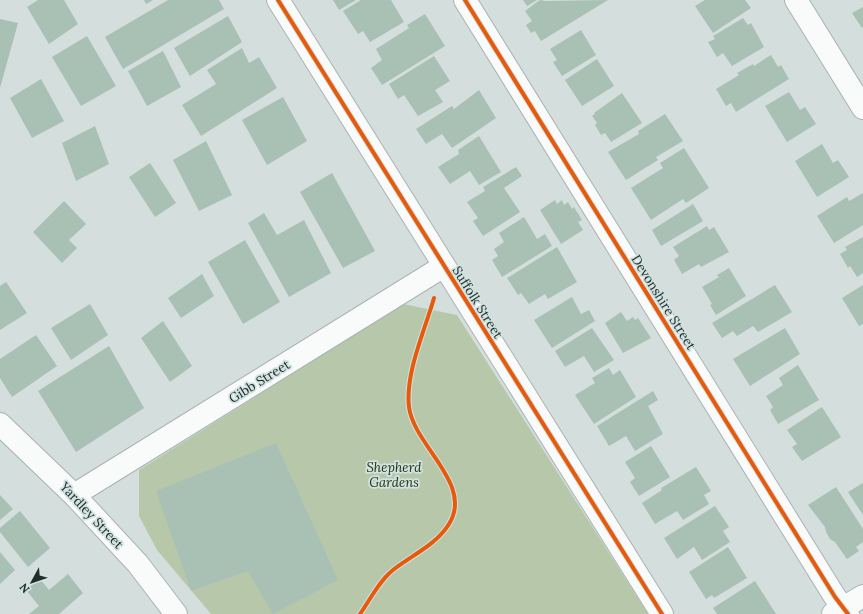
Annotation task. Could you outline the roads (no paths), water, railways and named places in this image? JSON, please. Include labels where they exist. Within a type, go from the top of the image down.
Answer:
[{"type":"street","name":"Suffolk Street","points":[[278,0],[662,614]]},
{"type":"street","name":"Devonshire Street","points":[[465,0],[835,597],[842,612]]},
{"type":"street","points":[[796,0],[863,108]]},
{"type":"street","name":"Gibb Street","points":[[74,495],[444,266]]},
{"type":"street","name":"Yardley Street","points":[[0,424],[74,495],[138,564],[176,614]]},
{"type":"street","points":[[842,612],[863,596]]},
{"type":"park label","name":"Shepherd Gardens","points":[[394,474]]}]
